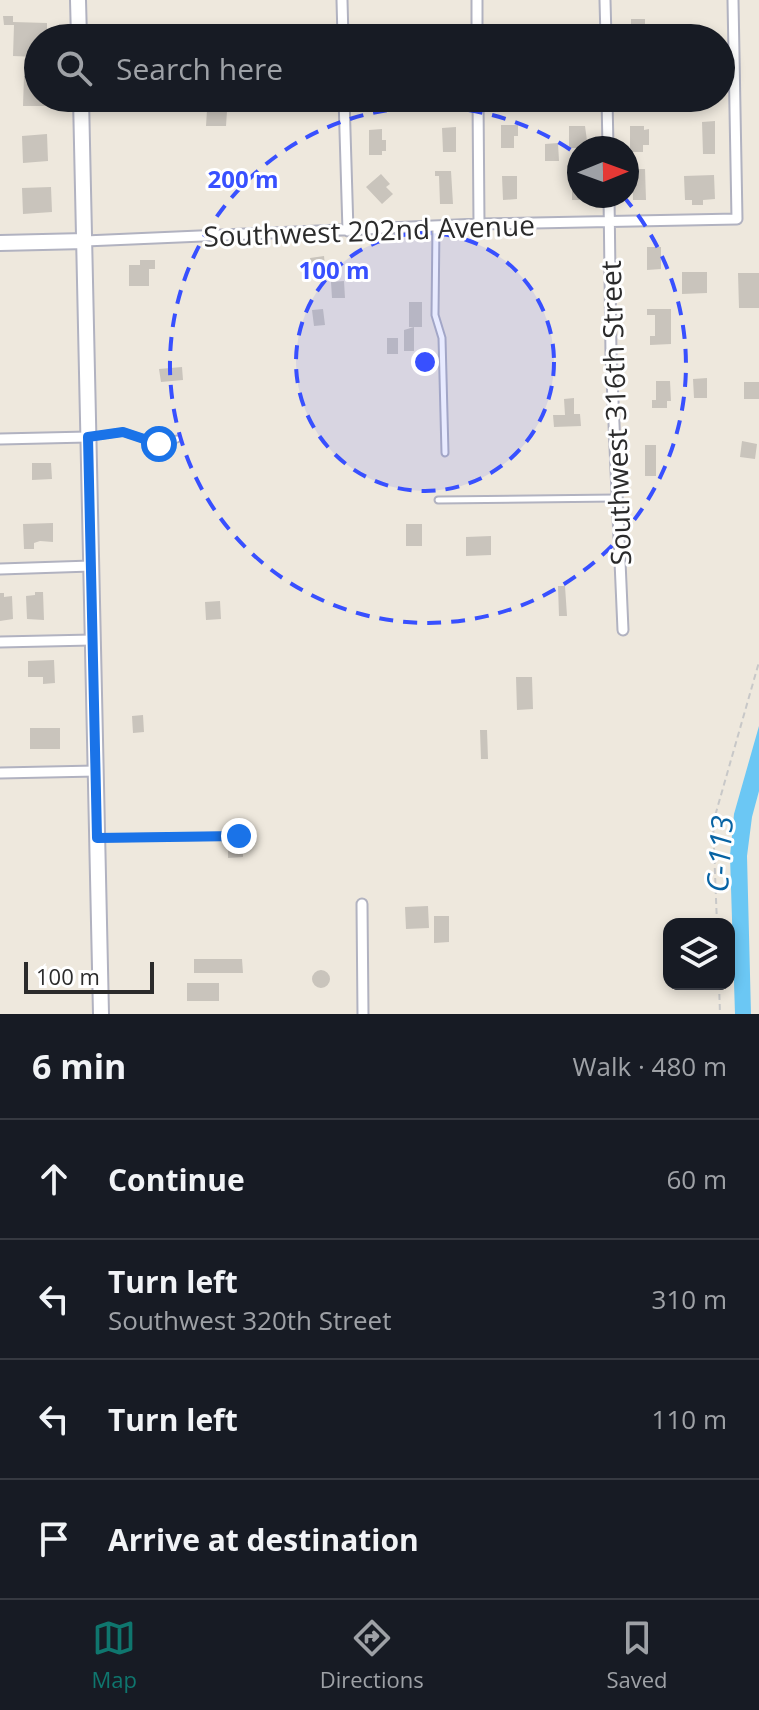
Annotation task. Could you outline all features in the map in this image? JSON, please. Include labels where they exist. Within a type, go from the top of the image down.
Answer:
[{"type":"street","points":[[78,0],[79,24]]},
{"type":"street","points":[[342,0],[343,24]]},
{"type":"street","points":[[477,0],[477,24]]},
{"type":"street","points":[[605,0],[606,24]]},
{"type":"street","name":"Southwest 202nd Avenue","points":[[733,0],[733,24]]},
{"type":"street","name":"Southwest 202nd Avenue","points":[[0,243],[479,224],[737,219],[735,110]]},
{"type":"street","points":[[81,112],[101,1014]]},
{"type":"street","points":[[344,112],[348,231]]},
{"type":"street","points":[[478,112],[479,224]]},
{"type":"street","points":[[607,112],[608,136]]},
{"type":"street","name":"Southwest 316th Street","points":[[609,208],[616,498],[623,630]]},
{"type":"street","points":[[0,439],[88,437]]},
{"type":"street","points":[[0,569],[91,566]]},
{"type":"street","points":[[0,642],[92,640]]},
{"type":"street","points":[[0,773],[96,771]]},
{"type":"street","points":[[362,904],[363,1014]]},
{"type":"lane","points":[[436,226],[435,315],[442,338],[445,453]]},
{"type":"lane","points":[[88,437],[123,432],[159,444],[177,439]]},
{"type":"lane","points":[[438,500],[616,498]]},
{"type":"lane","points":[[97,838],[239,836]]},
{"type":"path","points":[[717,918],[713,823],[759,662]]},
{"type":"path","points":[[719,990],[720,1014]]},
{"type":"water","name":"C-113","points":[[759,726],[759,791],[747,856],[751,1014],[735,1014],[735,918],[732,918],[730,856],[734,814]]},
{"type":"building","points":[[3,16],[13,16],[13,22],[47,23],[24,24],[24,56],[13,56],[14,25],[4,25]]},
{"type":"building","points":[[631,19],[645,19],[645,24],[631,24]]},
{"type":"building","points":[[207,112],[227,112],[226,126],[206,126]]},
{"type":"building","points":[[715,121],[715,154],[703,154],[702,122]]},
{"type":"building","points":[[501,125],[518,125],[514,148],[501,148]]},
{"type":"building","points":[[569,126],[585,126],[586,136],[569,136]]},
{"type":"building","points":[[630,126],[644,126],[644,130],[649,129],[649,145],[643,145],[643,152],[639,152],[639,136],[630,136]]},
{"type":"building","points":[[456,127],[456,152],[443,152],[442,128]]},
{"type":"building","points":[[382,129],[386,151],[382,151],[382,155],[369,155],[369,130]]},
{"type":"building","points":[[47,134],[48,161],[23,163],[22,136]]},
{"type":"building","points":[[558,143],[559,161],[545,161],[545,144]]},
{"type":"building","points":[[639,169],[645,169],[646,200],[639,200]]},
{"type":"building","points":[[435,171],[451,171],[453,204],[440,204],[439,176],[435,176]]},
{"type":"building","points":[[381,174],[390,184],[386,187],[393,194],[382,204],[366,187]]},
{"type":"building","points":[[714,175],[715,199],[703,200],[703,205],[692,205],[692,200],[685,200],[684,176]]},
{"type":"building","points":[[502,176],[517,176],[517,199],[503,200]]},
{"type":"building","points":[[51,187],[52,212],[23,214],[22,188]]},
{"type":"building","points":[[647,247],[661,247],[661,269],[647,270]]},
{"type":"building","points":[[324,256],[326,275],[312,276],[310,258]]},
{"type":"building","points":[[140,260],[155,260],[155,269],[149,269],[149,286],[129,286],[129,265],[140,265]]},
{"type":"building","points":[[682,272],[707,272],[707,293],[682,294]]},
{"type":"building","points":[[738,273],[759,273],[759,308],[739,308]]},
{"type":"building","points":[[344,281],[345,298],[332,298],[331,282]]},
{"type":"building","points":[[409,302],[422,302],[422,327],[409,327]]},
{"type":"building","points":[[323,309],[325,325],[314,326],[312,310]]},
{"type":"building","points":[[647,309],[671,309],[671,344],[650,345],[650,336],[655,336],[655,315],[647,315]]},
{"type":"building","points":[[414,327],[414,351],[404,351],[404,330]]},
{"type":"building","points":[[387,338],[398,338],[398,354],[387,354]]},
{"type":"building","points":[[182,367],[183,380],[161,382],[159,369]]},
{"type":"building","points":[[707,378],[707,398],[694,398],[693,379]]},
{"type":"building","points":[[656,381],[670,381],[671,401],[667,401],[667,408],[652,408],[652,400],[656,400]]},
{"type":"building","points":[[744,382],[759,382],[759,399],[744,399]]},
{"type":"building","points":[[574,398],[574,414],[580,414],[581,426],[554,427],[553,415],[565,415],[564,399]]},
{"type":"building","points":[[742,441],[757,444],[755,459],[740,457]]},
{"type":"building","points":[[645,445],[656,445],[656,476],[645,476]]},
{"type":"building","points":[[32,463],[51,463],[52,479],[32,480]]},
{"type":"building","points":[[53,523],[53,542],[40,541],[34,543],[34,549],[24,549],[23,524]]},
{"type":"building","points":[[406,524],[422,524],[422,546],[406,546]]},
{"type":"building","points":[[491,536],[491,555],[466,556],[466,537]]},
{"type":"building","points":[[558,586],[565,586],[567,616],[559,616]]},
{"type":"building","points":[[35,592],[43,592],[44,620],[27,619],[26,596],[35,595]]},
{"type":"building","points":[[0,593],[4,593],[4,597],[12,596],[13,619],[0,621]]},
{"type":"building","points":[[220,601],[221,619],[206,620],[205,602]]},
{"type":"building","points":[[54,660],[55,683],[43,684],[43,677],[28,677],[28,661]]},
{"type":"building","points":[[516,677],[532,677],[533,709],[517,710]]},
{"type":"building","points":[[143,715],[144,732],[133,733],[132,716]]},
{"type":"building","points":[[30,728],[60,728],[60,749],[30,749]]},
{"type":"building","points":[[480,730],[487,730],[488,759],[481,759]]},
{"type":"building","points":[[243,844],[243,857],[228,858],[228,845]]},
{"type":"building","points":[[428,906],[429,928],[406,929],[405,907]]},
{"type":"building","points":[[434,916],[449,916],[449,942],[434,943]]},
{"type":"building","points":[[194,959],[242,959],[243,973],[194,973]]},
{"type":"building","points":[[321,970],[330,979],[321,988],[312,979]]},
{"type":"building","points":[[187,983],[219,983],[219,1001],[187,1001]]},
{"type":"route","points":[[159,444],[123,432],[88,437],[97,838],[239,836]]}]
